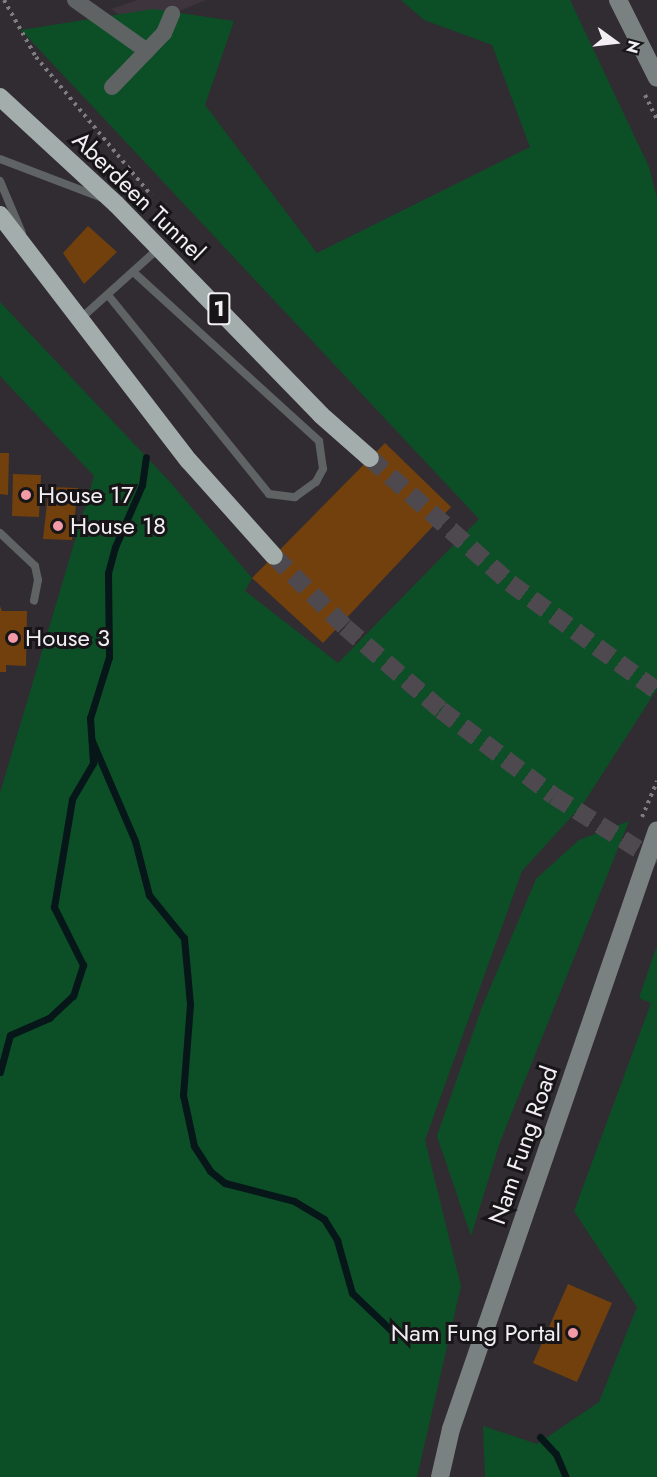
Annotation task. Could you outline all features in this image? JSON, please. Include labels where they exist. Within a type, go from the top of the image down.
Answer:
[{"type":"highway","name":"Aberdeen Tunnel","points":[[0,97],[116,204],[321,415],[370,458]]},
{"type":"highway","points":[[0,215],[79,321],[189,461],[274,556]]},
{"type":"main road","points":[[618,0],[657,78]]},
{"type":"main road","name":"Nam Fung Road","points":[[440,1477],[451,1429],[657,830]]},
{"type":"street","points":[[75,0],[147,51]]},
{"type":"street","points":[[112,87],[164,33],[172,14]]},
{"type":"lane","points":[[0,159],[116,204]]},
{"type":"lane","points":[[0,181],[34,262]]},
{"type":"lane","points":[[79,321],[159,248]]},
{"type":"lane","points":[[108,295],[269,494],[296,497],[316,482],[323,469],[320,441],[133,272]]},
{"type":"lane","points":[[0,533],[35,566],[38,580],[34,602]]},
{"type":"path","points":[[4,0],[36,57],[151,195]]},
{"type":"shaded area","points":[[137,0],[206,0],[138,28],[111,9]]},
{"type":"green space","points":[[401,0],[570,0],[649,167],[657,198],[657,689],[583,804],[522,871],[425,1140],[461,1286],[417,1477],[0,1477],[0,793],[94,476],[0,376],[0,302],[170,482],[252,578],[245,591],[338,663],[479,519],[21,30],[153,9],[234,21],[205,105],[317,253],[530,147],[492,45],[424,20]]},
{"type":"green space","points":[[629,821],[500,1142],[471,1236],[437,1136],[482,1007],[536,879],[579,840]]},
{"type":"green space","points":[[657,945],[657,1477],[485,1477],[483,1426],[537,1444],[599,1402],[637,1307],[574,1211],[651,1003],[639,998]]},
{"type":"building","points":[[88,226],[117,252],[84,284],[63,253]]},
{"type":"building","points":[[385,443],[451,507],[323,643],[252,578]]},
{"type":"building","points":[[0,453],[9,453],[8,495],[0,494]]},
{"type":"building","name":"House 17","points":[[13,474],[41,475],[39,517],[12,516]]},
{"type":"building","name":"House 18","points":[[49,487],[78,488],[72,540],[43,539]]},
{"type":"building","name":"House 3","points":[[0,606],[2,611],[27,611],[26,666],[6,665],[6,672],[0,672]]},
{"type":"building","name":"Nam Fung Portal","points":[[568,1284],[612,1303],[577,1382],[533,1363]]},
{"type":"waterway","points":[[0,1072],[10,1035],[49,1018],[73,996],[83,965],[54,907],[72,799],[93,763],[90,718],[109,657],[108,573],[115,547],[142,485],[146,457]]},
{"type":"waterway","points":[[92,741],[135,841],[149,895],[184,938],[190,1004],[183,1095],[194,1146],[210,1171],[225,1183],[294,1201],[324,1219],[337,1240],[352,1293],[394,1333]]},
{"type":"waterway","points":[[540,1437],[556,1454],[566,1477]]},
{"type":"tunnel","points":[[370,458],[510,583],[657,691]]},
{"type":"tunnel","points":[[274,556],[345,627],[441,710],[554,796],[657,861]]},
{"type":"place","name":"House 17","points":[[26,495]]},
{"type":"place","name":"House 18","points":[[58,526]]},
{"type":"place","name":"House 3","points":[[13,638]]},
{"type":"place","name":"Nam Fung Portal","points":[[573,1333]]}]
